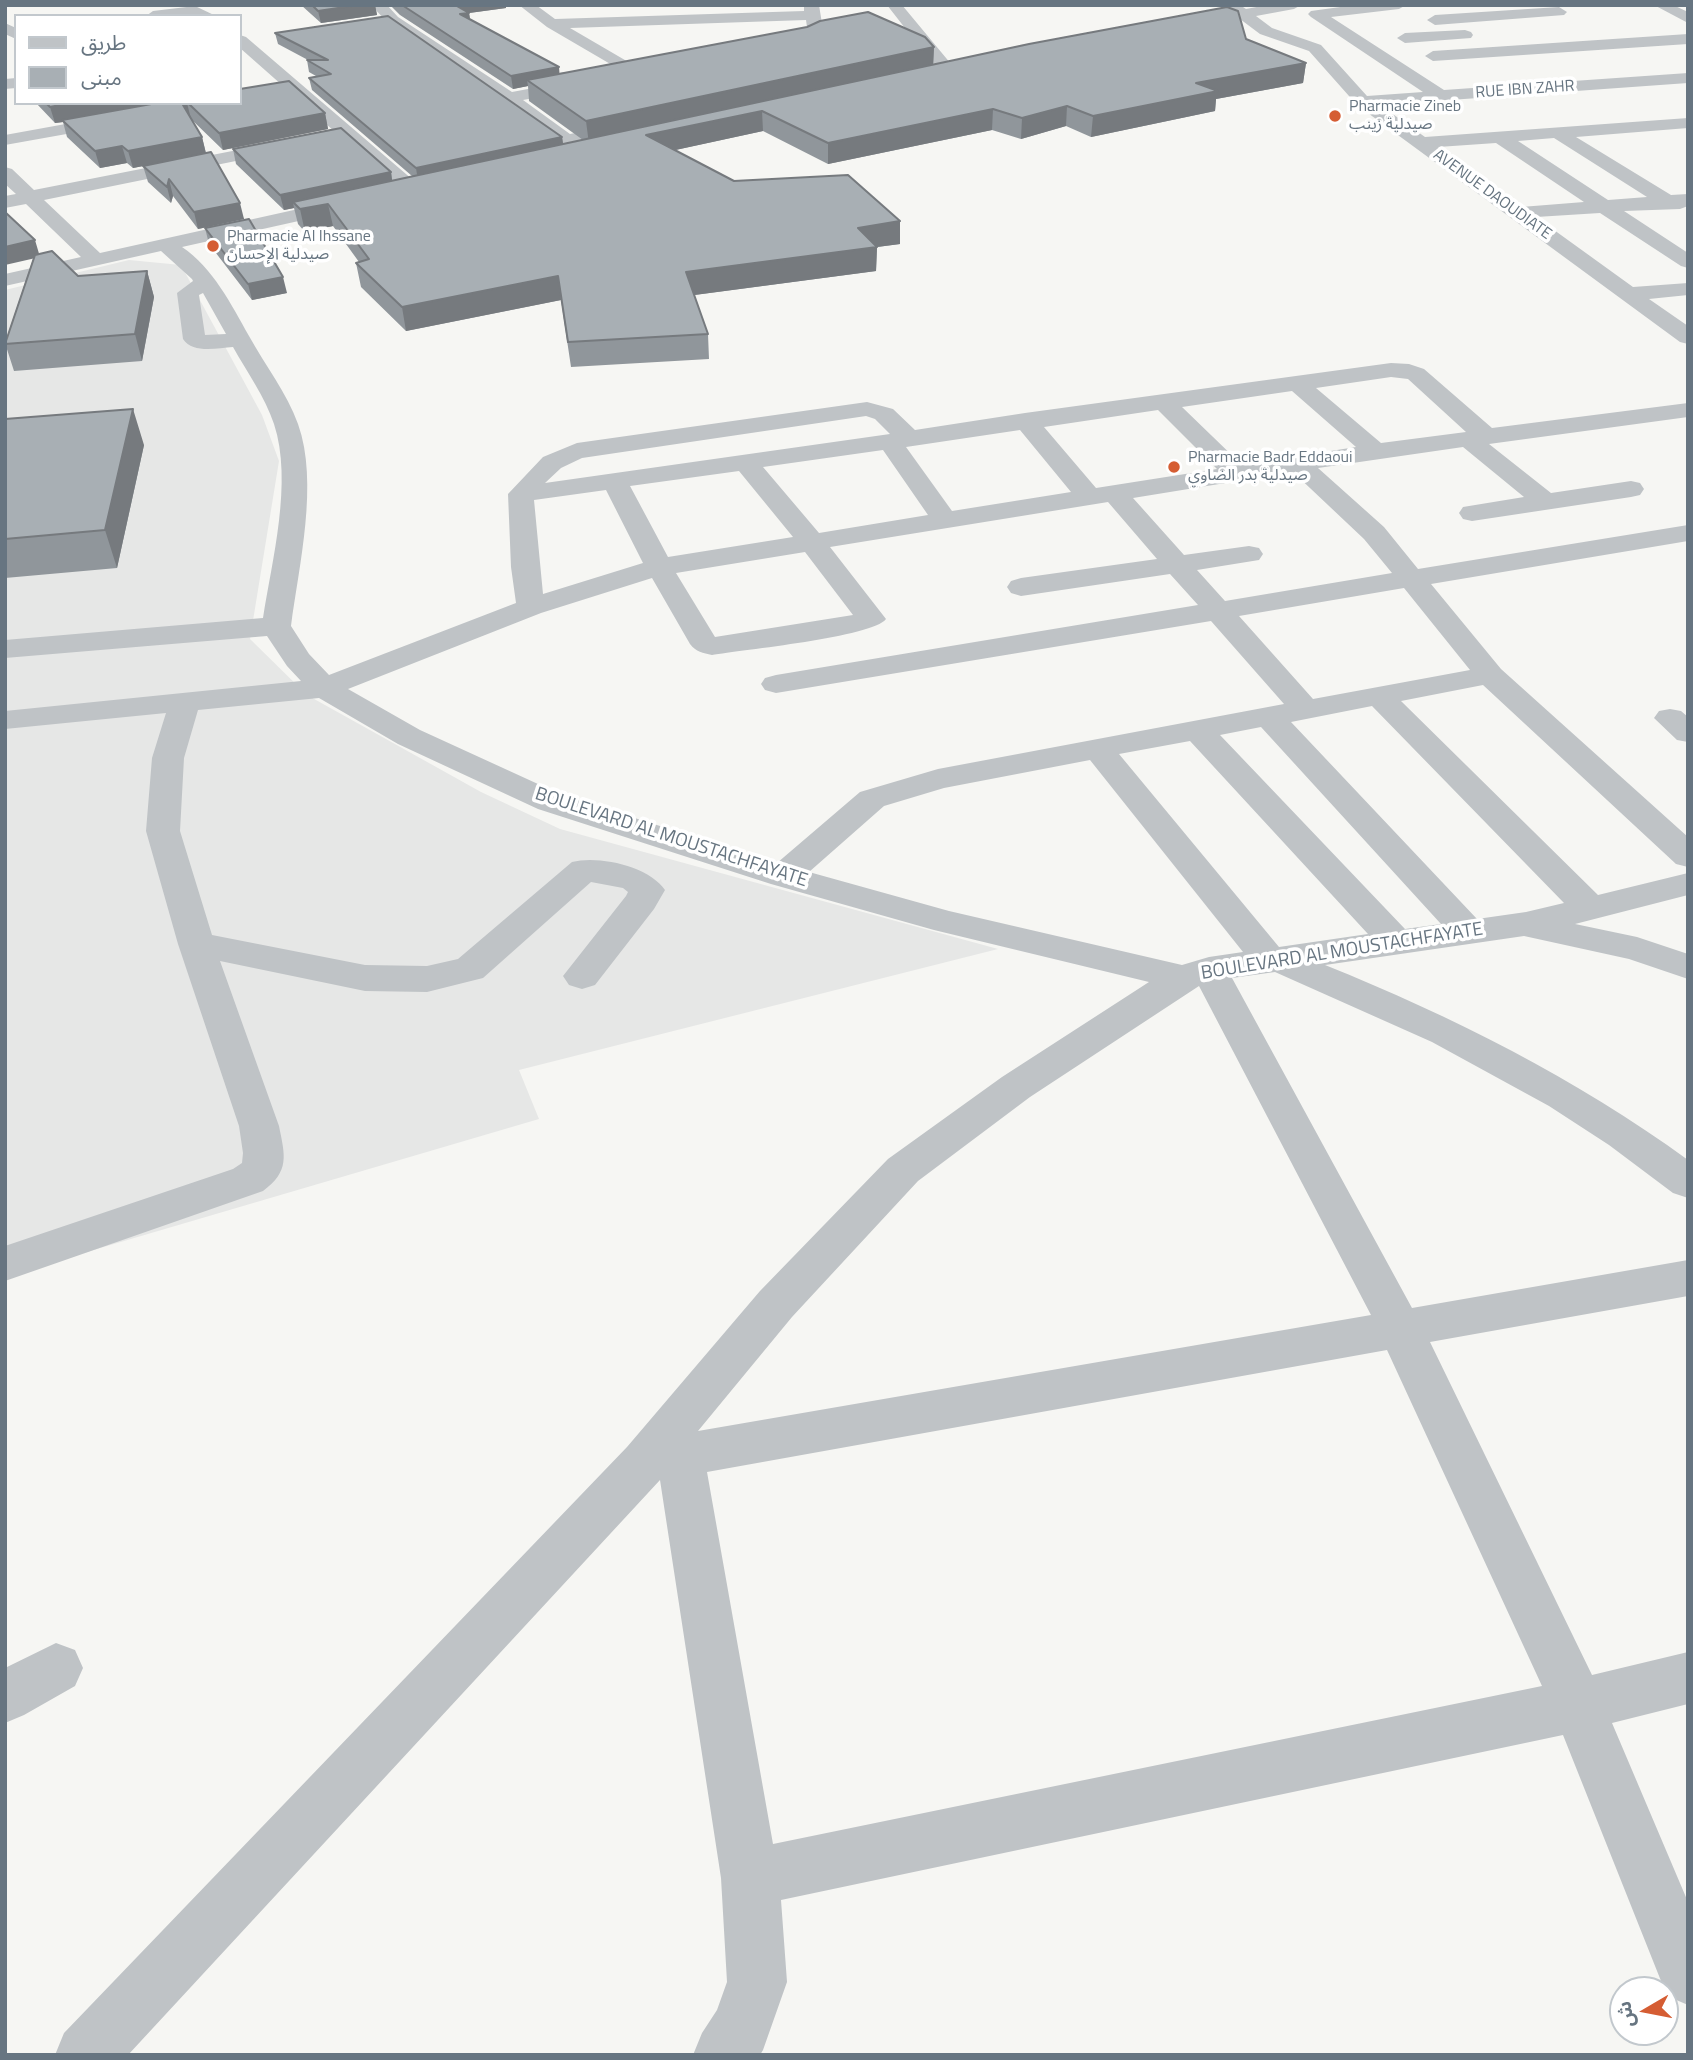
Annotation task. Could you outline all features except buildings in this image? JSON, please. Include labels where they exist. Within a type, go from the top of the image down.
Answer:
[{"type":"street","points":[[378,5],[393,20],[509,98],[563,149],[583,152],[648,131],[563,149]]},
{"type":"street","points":[[509,98],[643,73],[552,24],[526,5]]},
{"type":"street","points":[[894,5],[943,71]]},
{"type":"street","points":[[1174,27],[1236,9],[1294,5]]},
{"type":"street","points":[[1399,5],[1353,7],[1316,14],[1440,95]]},
{"type":"street","points":[[1662,6],[1670,5]]},
{"type":"street","points":[[1662,6],[1688,18]]},
{"type":"street","points":[[1353,7],[1492,92]]},
{"type":"street","name":"AVENUE DAOUDIATE","points":[[1236,9],[1266,31],[1315,48],[1363,101],[1684,330]]},
{"type":"street","points":[[552,24],[695,19],[811,10],[816,36],[802,42],[764,50]]},
{"type":"street","points":[[170,14],[195,11],[203,14]]},
{"type":"street","points":[[1421,20],[1558,11]]},
{"type":"street","points":[[695,19],[717,32]]},
{"type":"street","points":[[366,24],[393,20]]},
{"type":"street","points":[[1589,27],[1620,43]]},
{"type":"street","points":[[1315,48],[1484,33]]},
{"type":"street","points":[[1433,56],[1688,38]]},
{"type":"street","points":[[242,42],[271,39]]},
{"type":"street","points":[[242,43],[287,90],[349,133],[419,189],[393,194]]},
{"type":"street","points":[[1578,46],[1676,93]]},
{"type":"street","name":"RUE IBN ZAHR","points":[[1363,101],[1688,78]]},
{"type":"street","points":[[1598,85],[1621,98]]},
{"type":"street","points":[[1537,89],[1559,102]]},
{"type":"street","points":[[5,140],[201,105]]},
{"type":"street","points":[[1643,111],[1666,124]]},
{"type":"street","points":[[1581,116],[1637,145]]},
{"type":"street","points":[[1420,142],[1688,122]]},
{"type":"street","points":[[1556,132],[1688,215]]},
{"type":"street","points":[[5,202],[349,133]]},
{"type":"street","points":[[1498,136],[1688,262]]},
{"type":"street","points":[[1593,156],[1620,153]]},
{"type":"street","points":[[5,173],[96,260]]},
{"type":"street","points":[[1629,178],[1664,175]]},
{"type":"street","points":[[1517,213],[1688,200]]},
{"type":"street","points":[[5,280],[361,201]]},
{"type":"street","points":[[5,649],[276,626],[293,482],[289,433],[206,282],[187,258],[167,246]]},
{"type":"street","points":[[1630,294],[1688,289]]},
{"type":"street","points":[[521,494],[1295,382],[1409,370],[1546,502]]},
{"type":"street","points":[[1295,382],[1376,451]]},
{"type":"street","points":[[1162,401],[1238,475]]},
{"type":"street","points":[[531,607],[525,567],[521,494],[544,467],[577,451],[867,409],[884,414],[945,520]]},
{"type":"street","points":[[5,720],[324,688],[531,607],[659,567],[1102,495],[1301,466],[1376,451],[1688,410]]},
{"type":"street","points":[[1025,421],[1174,564],[1306,710]]},
{"type":"street","points":[[614,480],[659,567],[708,646],[866,623],[870,616],[746,463]]},
{"type":"street","points":[[1301,466],[1374,533],[1490,675],[1688,856]]},
{"type":"street","points":[[1472,513],[1631,489]]},
{"type":"street","points":[[776,684],[1688,533]]},
{"type":"street","points":[[1021,587],[1249,554]]},
{"type":"street","name":"BOULEVARD AL MOUSTACHFAYATE","points":[[276,626],[298,660],[324,688],[409,737],[550,802],[783,876],[947,922],[1196,974],[1526,924],[1688,884]]},
{"type":"street","points":[[783,876],[872,799],[938,779],[1490,675]]},
{"type":"street","points":[[1379,696],[1590,908]]},
{"type":"street","points":[[5,1264],[248,1180],[262,1170],[264,1153],[259,1126],[196,944],[163,831],[168,758],[185,701]]},
{"type":"street","points":[[1269,717],[1469,932]]},
{"type":"street","points":[[1197,730],[1397,943]]},
{"type":"street","points":[[1098,749],[1275,960],[1388,1005],[1500,1060],[1600,1119],[1688,1182]]},
{"type":"street","points":[[196,944],[365,978],[427,979],[470,969],[584,870],[634,879],[647,890],[582,976]]},
{"type":"street","name":"BOULEVARD AL MOUSTACHFAYATE","points":[[1526,924],[1637,949],[1688,967]]},
{"type":"street","points":[[86,2055],[662,1459],[776,1304],[903,1170],[1016,1087],[1196,974],[1400,1328],[1578,1705],[1688,1975]]},
{"type":"street","points":[[662,1459],[1688,1278]]},
{"type":"street","points":[[662,1459],[750,1878],[757,1982],[741,2028],[724,2055]]},
{"type":"street","points":[[5,1697],[56,1668]]},
{"type":"street","points":[[750,1878],[1578,1705],[1688,1678]]},
{"type":"shaded area","points":[[129,260],[181,265],[262,415],[279,461],[250,639],[307,695],[481,792],[560,829],[998,949],[519,1070],[539,1119],[5,1276],[5,290]]},
{"type":"place","name":"Pharmacie Zineb صيدلية زينب","points":[[1335,116]]},
{"type":"place","name":"Pharmacie Al Ihssane صيدلية الإحسان","points":[[213,246]]},
{"type":"place","name":"Pharmacie Badr Eddaoui صيدلية بدر الضاوي","points":[[1174,467]]}]
